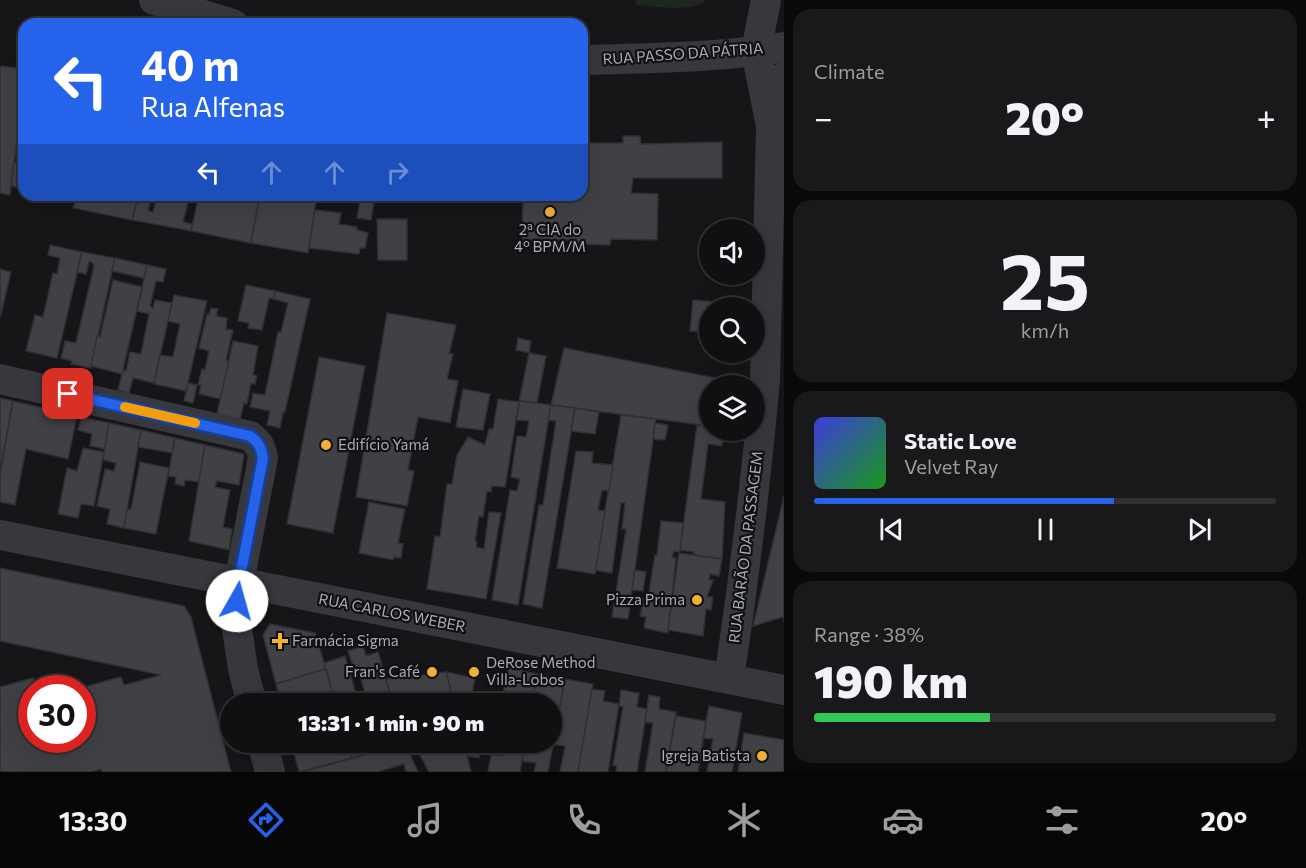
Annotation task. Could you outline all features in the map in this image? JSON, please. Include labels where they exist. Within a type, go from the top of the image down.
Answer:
[{"type":"street","points":[[154,0],[213,18]]},
{"type":"street","name":"RUA BARÃO DA PASSAGEM","points":[[729,679],[747,561],[765,381],[771,127],[770,49],[766,0]]},
{"type":"street","points":[[778,0],[784,15]]},
{"type":"street","name":"RUA PASSO DA PÁTRIA","points":[[588,60],[677,57],[770,49]]},
{"type":"street","name":"RUA BARÃO DA PASSAGEM","points":[[771,127],[784,77]]},
{"type":"street","points":[[0,378],[250,436],[258,442],[263,458],[239,582],[236,622],[249,693]]},
{"type":"street","name":"RUA CARLOS WEBER","points":[[0,535],[784,690]]},
{"type":"street","points":[[265,753],[270,772]]},
{"type":"shaded area","points":[[636,0],[706,0],[692,6],[672,8],[635,5]]},
{"type":"building","points":[[0,66],[18,68],[18,133],[10,195],[0,193]]},
{"type":"building","points":[[623,136],[640,136],[641,144],[722,142],[722,178],[633,178],[631,193],[658,194],[657,240],[611,239],[610,245],[570,244],[570,240],[522,239],[523,201],[588,201],[588,143],[623,143]]},
{"type":"building","points":[[14,162],[18,163],[18,188],[11,186]]},
{"type":"building","points":[[75,201],[137,201],[132,220],[73,208]]},
{"type":"building","points":[[137,201],[150,201],[148,211],[153,212],[156,201],[188,201],[183,222],[193,224],[191,231],[132,220]]},
{"type":"building","points":[[198,201],[259,201],[251,243],[191,231]]},
{"type":"building","points":[[259,201],[316,201],[308,253],[251,243]]},
{"type":"building","points":[[360,201],[374,203],[371,220],[357,218]]},
{"type":"building","points":[[315,210],[341,213],[339,224],[357,227],[357,230],[368,233],[365,248],[360,248],[359,254],[309,248]]},
{"type":"building","points":[[377,219],[407,219],[407,260],[378,260]]},
{"type":"building","points":[[50,245],[82,252],[57,358],[26,351],[35,315],[43,317],[53,273],[57,274],[60,258],[48,255]]},
{"type":"building","points":[[82,252],[115,258],[91,368],[71,364],[72,361],[61,358],[65,341],[76,343],[94,266],[92,262],[89,262],[86,274],[77,272]]},
{"type":"building","points":[[115,258],[147,265],[144,278],[112,271]]},
{"type":"building","points":[[147,265],[166,269],[163,282],[156,281],[150,306],[153,308],[155,300],[172,303],[154,383],[133,378],[129,393],[118,390],[123,370],[126,371],[130,352],[141,354],[149,314],[137,311]]},
{"type":"building","points":[[0,269],[11,272],[0,318]]},
{"type":"building","points":[[113,280],[142,287],[122,374],[91,366]]},
{"type":"building","points":[[246,285],[275,291],[274,299],[269,298],[262,330],[248,328],[249,323],[238,321]]},
{"type":"building","points":[[275,291],[310,299],[280,428],[267,425],[270,411],[250,407],[253,393],[265,395],[278,332],[281,332],[288,303],[274,299]]},
{"type":"building","points":[[174,295],[207,301],[186,391],[154,384],[160,355],[173,357],[180,324],[168,321]]},
{"type":"building","points":[[693,300],[699,301],[699,331],[690,331]]},
{"type":"building","points":[[211,308],[218,309],[216,316],[227,318],[226,329],[233,330],[221,399],[199,394],[201,385],[198,385],[202,369],[205,370],[209,351],[199,348],[207,314],[209,315]]},
{"type":"building","points":[[387,313],[456,325],[449,354],[453,354],[447,379],[458,381],[450,423],[418,417],[408,470],[414,471],[407,506],[356,497]]},
{"type":"building","points":[[518,338],[531,341],[529,353],[516,350]]},
{"type":"building","points":[[233,341],[258,346],[253,375],[257,376],[255,384],[251,383],[247,404],[244,403],[240,419],[217,414]]},
{"type":"building","points":[[564,348],[701,375],[699,425],[551,405]]},
{"type":"building","points":[[529,353],[546,356],[537,403],[519,401]]},
{"type":"building","name":"Edifício Yamá","points":[[319,357],[365,366],[333,533],[287,524]]},
{"type":"building","points":[[188,383],[197,385],[193,403],[184,401]]},
{"type":"building","points":[[463,389],[490,394],[483,430],[456,427]]},
{"type":"building","points":[[0,398],[13,401],[0,472]]},
{"type":"building","points":[[498,399],[519,402],[505,487],[492,486],[491,492],[487,491],[483,517],[479,516],[475,541],[477,541],[476,547],[484,549],[489,512],[501,513],[486,599],[427,589],[435,536],[440,537],[447,484],[452,484],[457,455],[468,437],[485,445],[489,429],[493,429]]},
{"type":"building","points":[[13,401],[77,416],[68,459],[26,449],[15,505],[0,502],[0,475]]},
{"type":"building","points":[[520,401],[551,405],[518,605],[492,600],[510,490],[517,491],[520,479],[511,477],[517,436],[526,437],[529,421],[516,420]]},
{"type":"building","points":[[551,405],[575,408],[542,608],[523,604],[539,505],[543,505],[556,421],[548,420]]},
{"type":"building","points":[[575,408],[599,412],[595,434],[571,431]]},
{"type":"building","points":[[621,415],[656,419],[628,619],[612,617],[626,529],[622,529],[625,503],[621,503],[612,573],[595,570]]},
{"type":"building","points":[[81,417],[109,423],[105,449],[90,446],[92,434],[78,430]]},
{"type":"building","points":[[109,423],[141,430],[124,528],[107,524],[110,509],[97,506],[105,469],[114,471],[116,463],[103,460]]},
{"type":"building","points":[[655,423],[668,425],[665,440],[653,439]]},
{"type":"building","points":[[697,425],[699,425],[699,441],[723,441],[722,446],[708,444],[701,499],[725,502],[722,559],[694,555],[694,552],[680,550]]},
{"type":"building","points":[[141,430],[175,438],[172,453],[138,447]]},
{"type":"building","points":[[175,438],[205,445],[199,482],[185,480],[184,486],[175,484],[176,477],[168,476]]},
{"type":"building","points":[[205,445],[244,454],[239,485],[217,481],[215,487],[230,490],[223,527],[232,529],[229,550],[189,541]]},
{"type":"building","points":[[83,448],[104,452],[94,506],[81,504],[78,518],[58,514],[67,468],[77,471]]},
{"type":"building","points":[[576,451],[593,452],[592,463],[613,465],[609,491],[602,490],[598,510],[605,511],[595,574],[557,568]]},
{"type":"building","points":[[140,462],[169,468],[156,534],[124,528],[127,509],[131,509]]},
{"type":"building","points":[[784,496],[784,622],[783,617],[753,626]]},
{"type":"building","points":[[369,502],[405,509],[398,543],[403,544],[401,558],[394,557],[393,560],[359,553]]},
{"type":"building","points":[[661,521],[683,523],[680,552],[674,551],[672,558],[676,558],[668,633],[644,628],[646,617],[640,616],[644,598],[648,598]]},
{"type":"building","points":[[679,553],[722,559],[719,576],[710,574],[709,580],[713,580],[707,597],[713,597],[711,610],[706,609],[703,636],[668,630]]},
{"type":"building","points":[[0,568],[184,606],[191,617],[220,729],[220,753],[226,753],[231,772],[102,772],[101,769],[92,772],[0,772],[0,687],[18,682],[18,753],[96,753],[96,684],[121,677],[124,685],[161,675],[0,641]]},
{"type":"building","points":[[635,570],[646,572],[643,591],[632,590]]},
{"type":"building","points":[[270,624],[315,633],[326,669],[276,684],[263,635]]},
{"type":"building","points":[[363,646],[366,656],[378,652],[390,693],[365,693],[359,672],[355,673],[348,651]]},
{"type":"building","points":[[345,656],[356,693],[333,693],[324,663]]},
{"type":"building","points":[[508,668],[537,674],[534,693],[503,693]]},
{"type":"building","points":[[326,669],[332,693],[278,693],[276,684]]},
{"type":"building","points":[[446,672],[475,678],[472,693],[451,693]]},
{"type":"building","points":[[446,672],[451,693],[390,693],[386,679]]},
{"type":"building","points":[[537,674],[565,679],[562,695],[562,693],[534,693]]},
{"type":"building","points":[[565,679],[593,684],[578,772],[560,772],[565,746],[562,746],[562,695]]},
{"type":"building","points":[[592,689],[605,691],[603,701],[619,704],[608,772],[578,772]]},
{"type":"building","points":[[621,690],[639,693],[637,707],[647,709],[637,772],[616,772],[617,766],[613,765],[623,707],[619,706]]},
{"type":"building","points":[[649,695],[660,697],[659,709],[676,712],[666,772],[645,772],[653,723],[645,722]]},
{"type":"building","points":[[709,706],[742,713],[732,772],[707,772],[713,739],[703,738]]},
{"type":"building","points":[[676,716],[706,721],[698,772],[666,772]]},
{"type":"building","name":"Igreja Batista","points":[[744,733],[784,740],[784,772],[738,772]]},
{"type":"building","points":[[294,753],[351,753],[352,758],[299,772]]},
{"type":"building","points":[[351,753],[371,753],[352,758]]},
{"type":"building","points":[[372,753],[409,753],[418,772],[406,772],[404,764],[377,772],[302,772]]},
{"type":"building","points":[[419,753],[467,753],[471,772],[429,772]]},
{"type":"building","points":[[466,753],[480,753],[479,758],[467,756]]},
{"type":"building","points":[[503,753],[523,753],[520,772],[488,772],[491,755],[503,756]]},
{"type":"building","points":[[523,753],[551,753],[548,772],[534,772],[536,763],[522,761]]},
{"type":"slow traffic","points":[[125,407],[195,423]]},
{"type":"place","name":"2ª CIA do 4º BPM/M","points":[[550,212]]},
{"type":"place","name":"Edifício Yamá","points":[[326,445]]},
{"type":"place","name":"Pizza Prima","points":[[697,600]]},
{"type":"place","name":"Farmácia Sigma","points":[[280,641]]},
{"type":"place","name":"Fran's Café","points":[[432,672]]},
{"type":"place","name":"DeRose Method Villa-Lobos","points":[[474,672]]},
{"type":"place","name":"Igreja Batista","points":[[762,756]]},
{"type":"route","points":[[68,394],[250,436],[258,442],[263,458],[237,601]]}]
